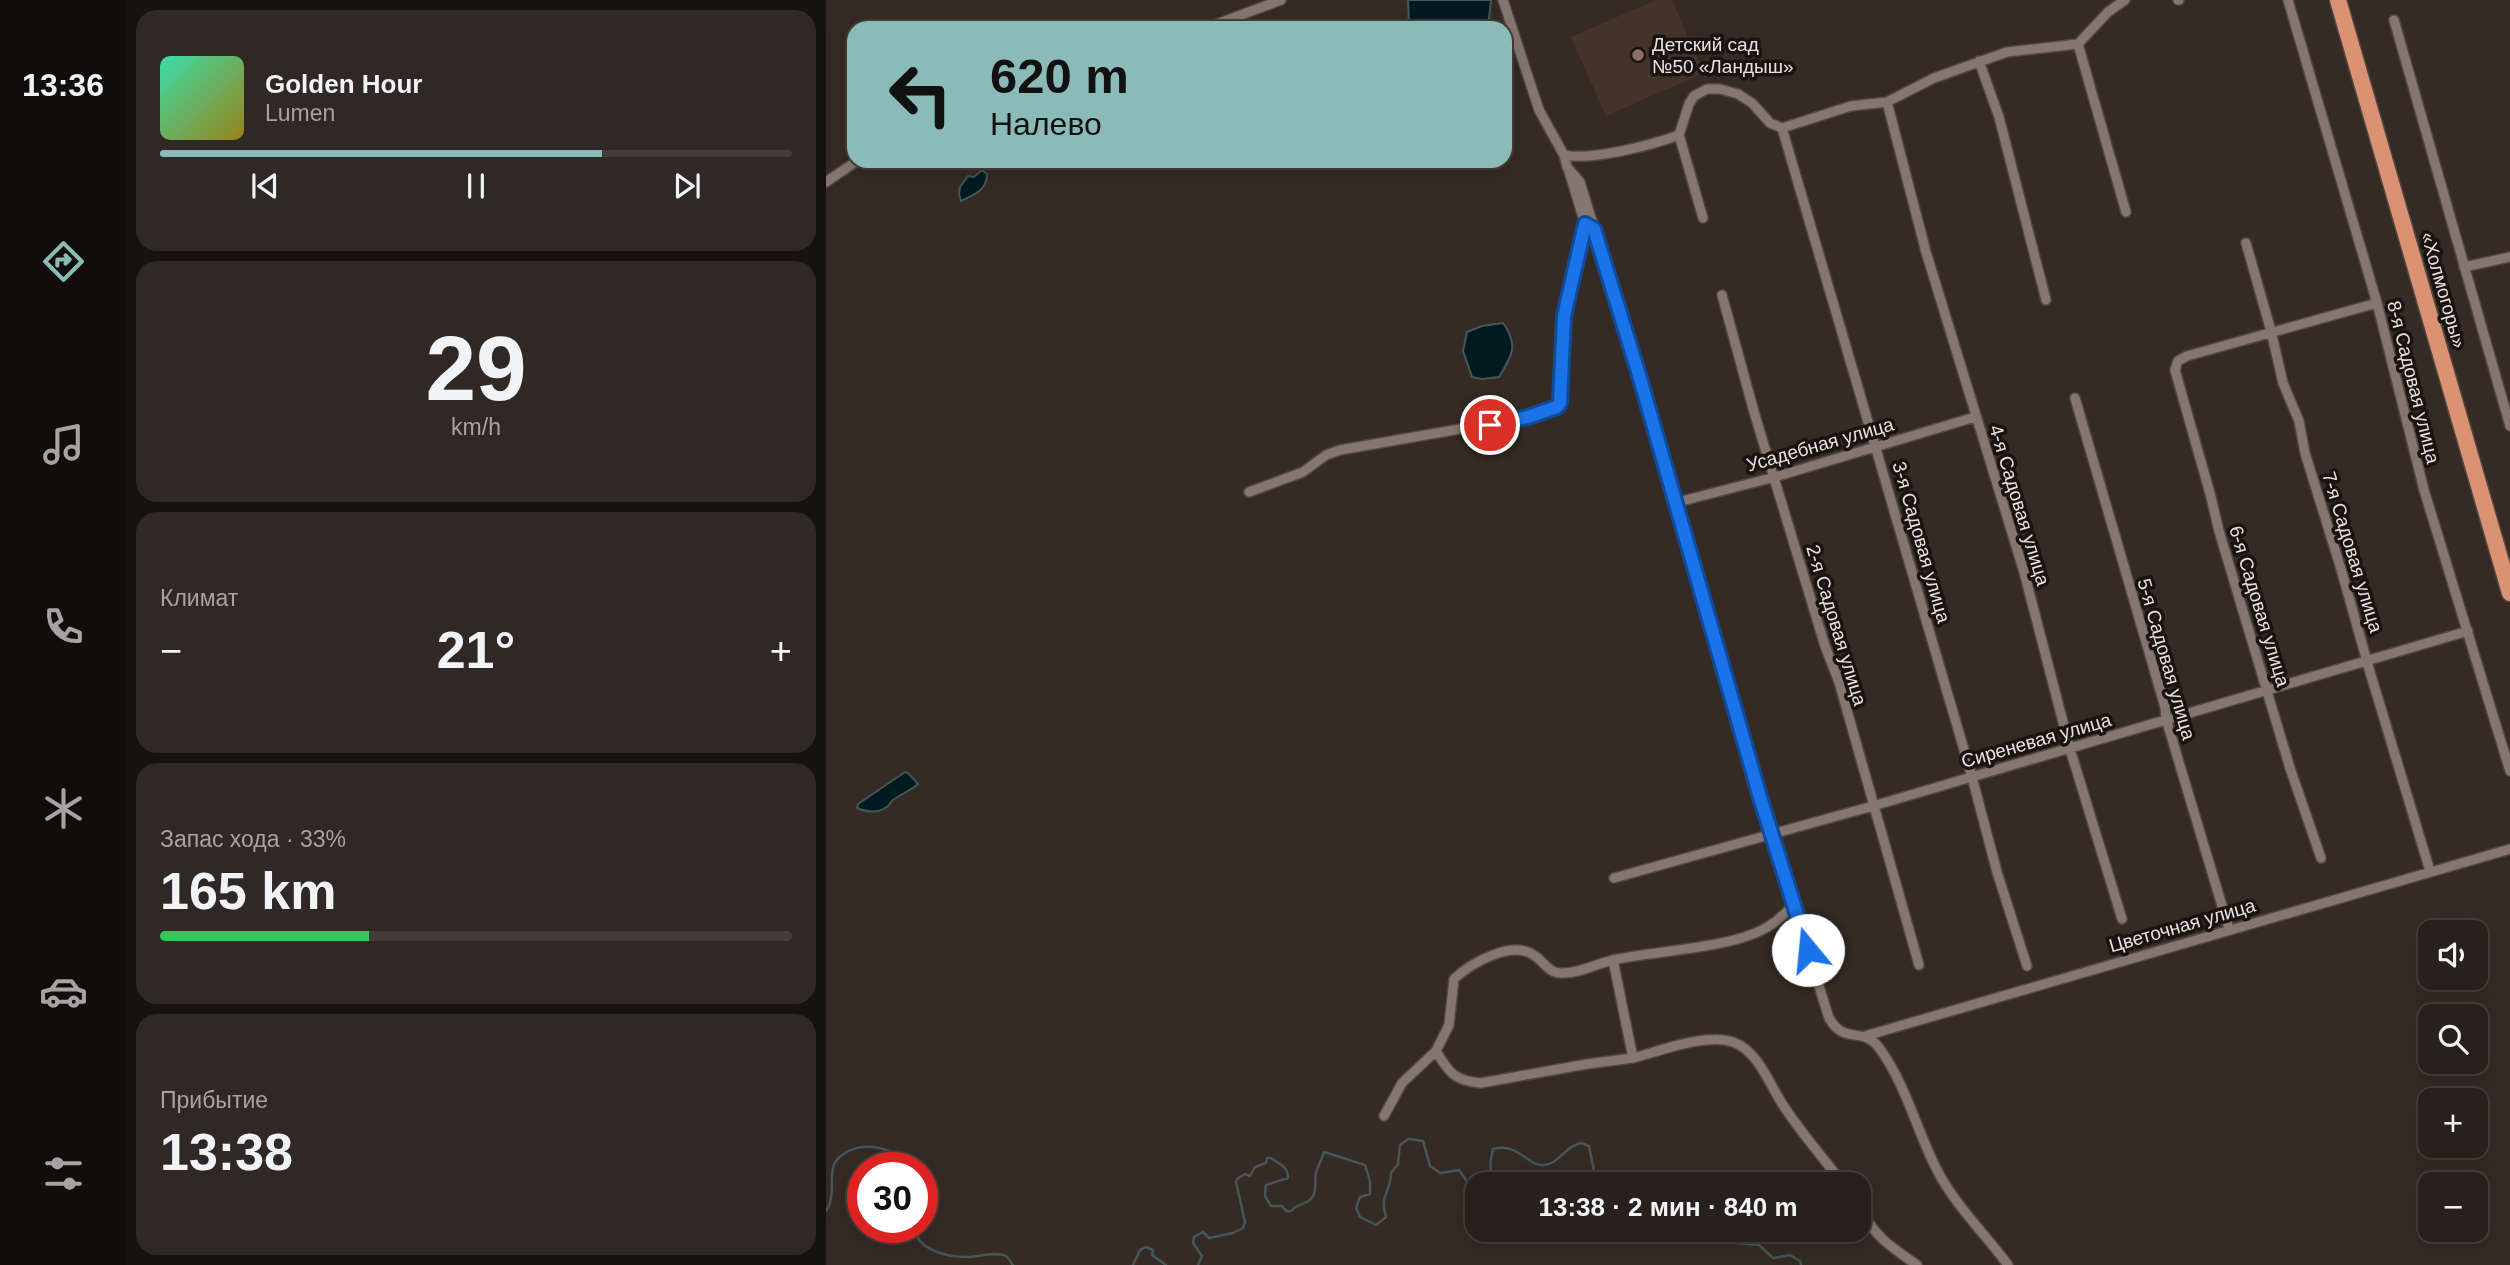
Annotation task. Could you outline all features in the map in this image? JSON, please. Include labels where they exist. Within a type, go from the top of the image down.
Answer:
[{"type":"highway","name":"«Холмогоры»","points":[[2338,0],[2510,593]]},
{"type":"street","points":[[1225,21],[1281,0]]},
{"type":"street","points":[[1503,0],[1510,21]]},
{"type":"street","points":[[1703,218],[1679,135],[1687,109],[1694,96],[1701,91],[1714,89],[1738,94],[1752,103],[1770,123],[1782,128],[1851,106],[1887,102],[1917,85],[2007,52],[2078,44],[2108,12],[2125,0]]},
{"type":"street","name":"8-я Садовая улица","points":[[2288,0],[2377,303],[2424,490],[2510,771]]},
{"type":"street","points":[[2395,20],[2510,426]]},
{"type":"street","points":[[1249,492],[1303,472],[1326,455],[1340,450],[1528,417],[1557,407],[1562,399],[1564,316],[1585,224],[1564,155],[1539,110],[1512,28]]},
{"type":"street","points":[[2078,44],[2126,212]]},
{"type":"street","points":[[1979,61],[1996,107],[2046,300]]},
{"type":"street","name":"4-я Садовая улица","points":[[1887,102],[1926,252],[2024,572],[2070,748],[2122,919]]},
{"type":"street","name":"3-я Садовая улица","points":[[1782,128],[1972,777],[1997,872],[2027,965]]},
{"type":"street","points":[[1564,155],[1583,156],[1644,145],[1679,135]]},
{"type":"street","points":[[1567,167],[1580,182],[1639,375],[1760,797],[1829,1018],[1835,1030],[1843,1034],[1865,1036],[1878,1045],[1889,1062],[1938,1172],[1976,1227],[2008,1265]]},
{"type":"street","points":[[826,182],[847,168]]},
{"type":"street","points":[[1585,224],[1595,231]]},
{"type":"street","name":"7-я Садовая улица","points":[[2246,243],[2283,383],[2299,421],[2305,453],[2342,569],[2430,871]]},
{"type":"street","points":[[2464,267],[2510,257]]},
{"type":"street","name":"2-я Садовая улица","points":[[1722,295],[1754,412],[1825,646],[1839,682],[1919,965]]},
{"type":"street","points":[[2271,331],[2377,303]]},
{"type":"street","name":"6-я Садовая улица","points":[[2271,331],[2188,356],[2178,361],[2175,370],[2219,531],[2321,858]]},
{"type":"street","name":"5-я Садовая улица","points":[[2075,398],[2229,929]]},
{"type":"street","name":"Усадебная улица","points":[[1674,503],[1775,477],[1975,417]]},
{"type":"street","name":"Сиреневая улица","points":[[1614,878],[1873,806],[2468,631]]},
{"type":"street","name":"Цветочная улица","points":[[1865,1036],[2510,849]]},
{"type":"street","points":[[1384,1116],[1402,1083],[1436,1051],[1449,1025],[1454,979],[1475,962],[1516,949],[1525,950],[1558,973],[1749,935],[1769,926],[1794,905]]},
{"type":"street","points":[[1613,960],[1633,1058]]},
{"type":"street","points":[[1436,1051],[1455,1077],[1465,1082],[1481,1083],[1633,1058],[1691,1042],[1733,1042],[1751,1055],[1767,1076],[1783,1106],[1834,1172]]},
{"type":"street","points":[[1871,1227],[1890,1247],[1917,1265]]},
{"type":"shaded area","name":"Детский сад №50 «Ландыш»","points":[[1656,0],[1672,0],[1704,73],[1606,116],[1571,37]]},
{"type":"water","points":[[1408,0],[1491,0],[1488,21],[1409,21]]},
{"type":"water","points":[[982,170],[987,174],[985,185],[961,201],[960,187],[968,176],[974,177]]},
{"type":"water","points":[[1503,323],[1512,344],[1504,370],[1499,377],[1472,377],[1463,351],[1467,332],[1482,326]]},
{"type":"water","points":[[905,772],[918,784],[893,800],[888,807],[871,811],[857,808],[858,804]]},
{"type":"waterway","points":[[1198,1265],[1202,1256],[1193,1243],[1194,1237],[1203,1232],[1209,1238],[1243,1228],[1245,1222],[1236,1182],[1245,1174],[1250,1176],[1255,1167],[1266,1163],[1267,1158],[1282,1166],[1288,1178],[1266,1185],[1265,1196],[1271,1206],[1282,1206],[1286,1211],[1308,1202],[1312,1197],[1316,1173],[1324,1152],[1365,1165],[1370,1181],[1370,1194],[1360,1197],[1356,1208],[1360,1217],[1376,1225],[1386,1217],[1384,1203],[1391,1173],[1398,1164],[1400,1145],[1408,1139],[1423,1141],[1430,1166],[1440,1173],[1459,1170],[1465,1178]]},
{"type":"waterway","points":[[1492,1172],[1493,1149],[1516,1151],[1532,1162],[1544,1165],[1554,1162],[1581,1143],[1589,1146],[1594,1172]]},
{"type":"waterway","points":[[847,1152],[865,1147],[892,1152]]},
{"type":"waterway","points":[[826,1211],[835,1162],[847,1152]]},
{"type":"waterway","points":[[1735,1242],[1759,1245],[1773,1258],[1790,1255],[1800,1261],[1801,1265]]},
{"type":"waterway","points":[[922,1243],[934,1251],[959,1257],[1002,1255],[1013,1265]]},
{"type":"waterway","points":[[1133,1265],[1140,1250],[1146,1247],[1153,1250],[1152,1255],[1166,1265]]},
{"type":"place","name":"Детский сад №50 «Ландыш»","points":[[1638,55]]},
{"type":"route","points":[[1490,425],[1528,417],[1557,407],[1562,399],[1564,316],[1585,224],[1594,229],[1639,375],[1760,797],[1808,950]]}]
